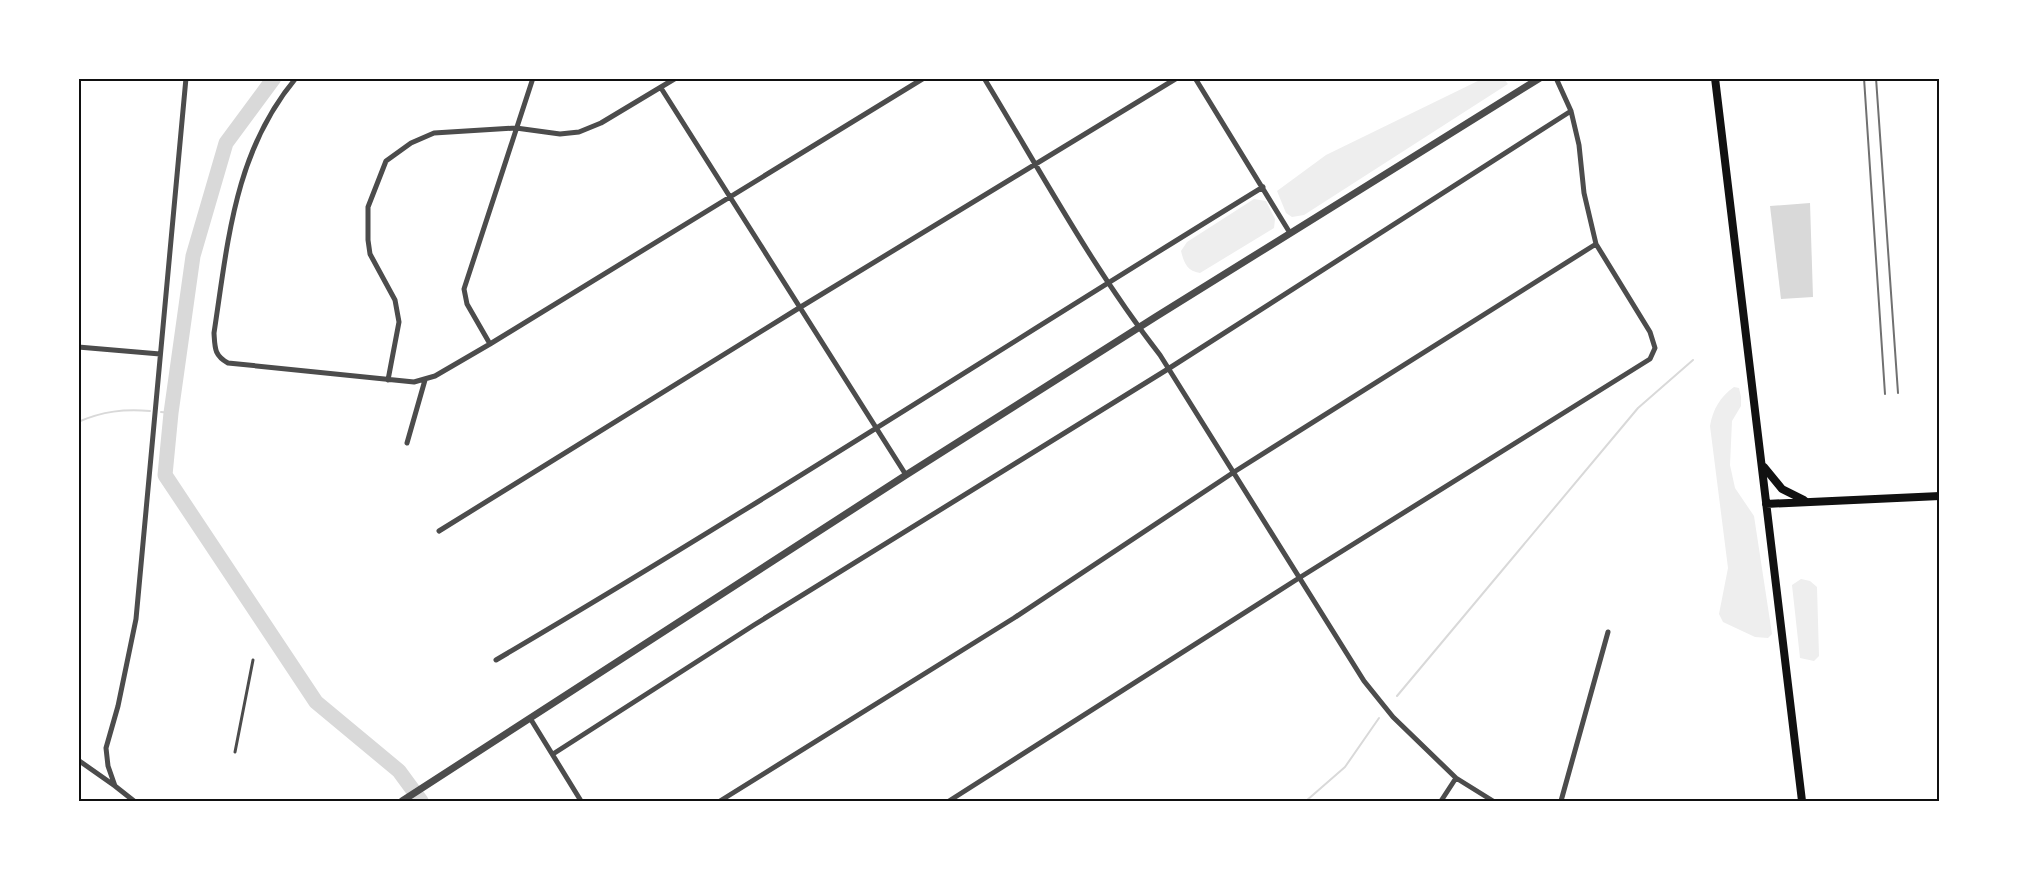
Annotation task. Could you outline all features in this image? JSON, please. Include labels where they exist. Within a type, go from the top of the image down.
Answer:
[{"type":"main road","points":[[1715,78],[1802,801]]},
{"type":"main road","points":[[1761,462],[1769,476],[1782,489],[1807,502]]},
{"type":"main road","points":[[1766,504],[1940,495]]},
{"type":"street","points":[[115,786],[108,766],[106,748],[118,706],[136,619],[186,78]]},
{"type":"street","points":[[296,78],[262,130],[248,162],[234,206],[214,333],[215,349],[219,358],[228,363],[414,382],[425,380],[490,344],[924,78]]},
{"type":"street","points":[[490,344],[467,303],[464,289],[513,128],[533,78]]},
{"type":"street","points":[[388,380],[399,322],[395,300],[370,254],[368,240],[368,207],[386,161],[411,143],[434,133],[513,128],[560,134],[579,132],[601,123],[676,78]]},
{"type":"street","points":[[984,78],[1107,283],[1168,369],[1364,681],[1393,717],[1456,778],[1493,801]]},
{"type":"street","points":[[439,531],[1177,78]]},
{"type":"street","points":[[1195,78],[1290,233]]},
{"type":"street","points":[[402,801],[906,475],[1540,78]]},
{"type":"street","points":[[949,801],[1299,578],[1650,359],[1655,348],[1650,332],[1596,244],[1584,194],[1579,145],[1571,111],[1556,78]]},
{"type":"street","points":[[661,87],[906,475]]},
{"type":"street","points":[[553,754],[754,625],[1168,369],[1571,111]]},
{"type":"street","points":[[496,660],[877,430],[1107,283],[1263,187]]},
{"type":"street","points":[[720,801],[1014,618],[1234,472],[1596,244]]},
{"type":"street","points":[[78,347],[160,354]]},
{"type":"street","points":[[407,443],[425,380]]},
{"type":"street","points":[[1561,801],[1608,632]]},
{"type":"street","points":[[530,718],[580,801]]},
{"type":"street","points":[[78,760],[134,801]]},
{"type":"street","points":[[1441,801],[1456,778]]},
{"type":"lane","points":[[235,752],[253,660]]},
{"type":"shaded area","points":[[1484,78],[1503,78],[1508,84],[1304,215],[1292,217],[1286,213],[1277,191],[1326,155]]},
{"type":"shaded area","points":[[1254,199],[1266,201],[1275,219],[1274,228],[1200,273],[1189,268],[1181,251],[1187,242]]},
{"type":"shaded area","points":[[1810,203],[1813,297],[1781,299],[1770,206]]},
{"type":"shaded area","points":[[1734,387],[1739,388],[1741,406],[1732,421],[1730,465],[1735,488],[1754,516],[1772,634],[1768,638],[1755,637],[1723,622],[1719,614],[1728,568],[1710,426],[1718,404]]},
{"type":"shaded area","points":[[1801,579],[1810,581],[1817,587],[1819,656],[1814,661],[1800,658],[1792,585]]},
{"type":"waterway","points":[[274,78],[226,143],[193,256],[171,413],[165,475],[316,702],[399,771],[421,801]]},
{"type":"waterway","points":[[1397,696],[1638,408],[1693,360]]},
{"type":"waterway","points":[[78,422],[96,415],[114,412],[150,411]]},
{"type":"waterway","points":[[161,412],[171,413]]},
{"type":"waterway","points":[[1306,801],[1345,767],[1379,718]]},
{"type":"railway","points":[[1864,78],[1885,394]]},
{"type":"railway","points":[[1876,78],[1898,393]]}]
